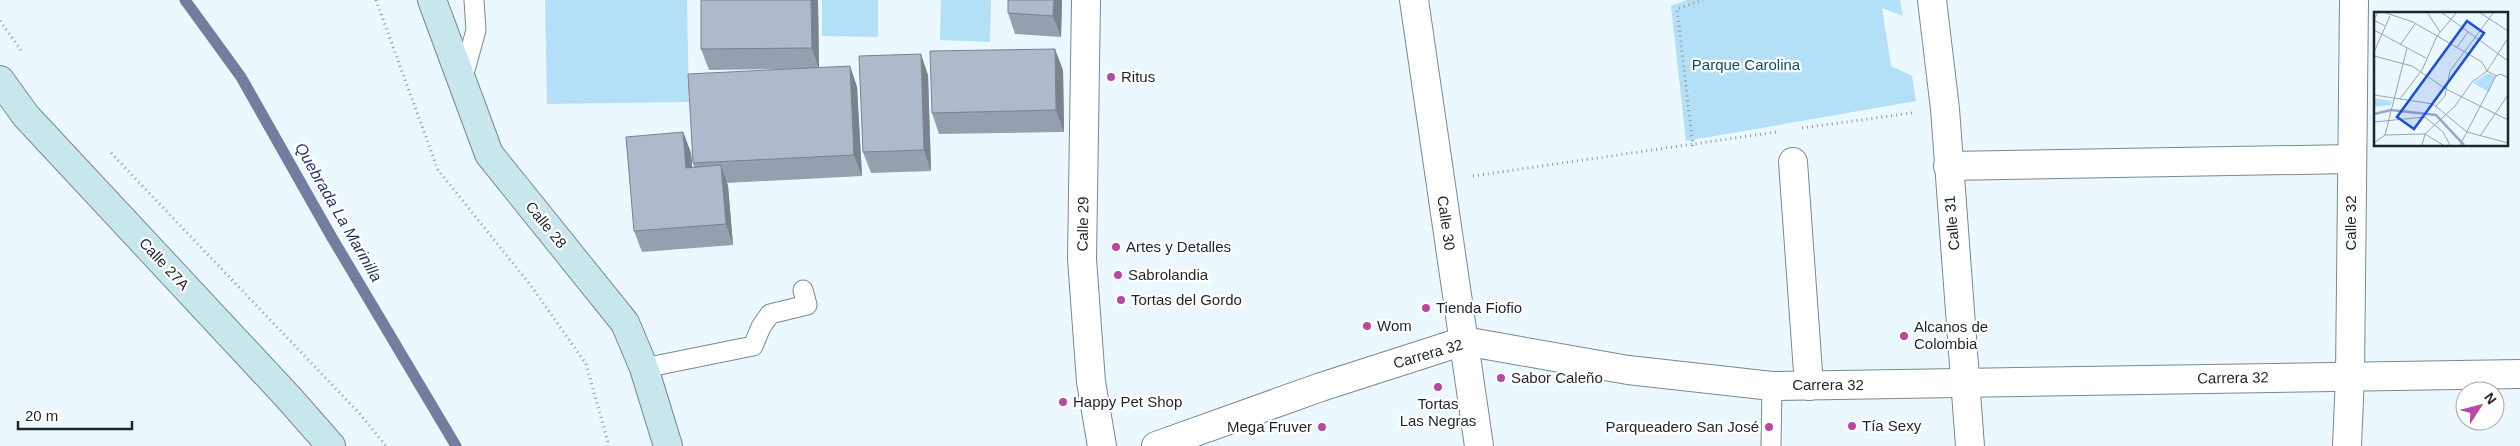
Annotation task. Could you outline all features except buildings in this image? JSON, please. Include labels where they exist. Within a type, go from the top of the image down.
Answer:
[{"type":"main road","name":"Calle 28","points":[[432,0],[488,154],[625,323],[644,368],[668,446]]},
{"type":"main road","name":"Calle 27A","points":[[0,80],[26,116],[282,390],[331,446]]},
{"type":"street","name":"Calle 29","points":[[1086,0],[1082,259],[1091,382],[1102,446]]},
{"type":"street","name":"Calle 30","points":[[1414,0],[1479,446]]},
{"type":"street","name":"Calle 31","points":[[1932,0],[1945,109],[1970,446]]},
{"type":"street","name":"Calle 32","points":[[2347,446],[2350,376],[2354,0]]},
{"type":"street","points":[[1948,166],[2352,159]]},
{"type":"street","points":[[1793,162],[1809,386]]},
{"type":"street","name":"Carrera 32","points":[[1156,446],[1321,387],[1464,341],[1628,370],[1772,386],[2520,374]]},
{"type":"lane","points":[[462,81],[476,30],[474,0]]},
{"type":"lane","points":[[644,368],[753,346],[761,327],[770,314],[807,305],[803,290]]},
{"type":"lane","points":[[1771,446],[1772,386]]},
{"type":"path","points":[[376,0],[438,170],[532,287],[586,364],[609,446]]},
{"type":"path","points":[[1693,146],[1677,10],[1703,0]]},
{"type":"path","points":[[0,21],[29,61]]},
{"type":"path","points":[[1799,129],[1945,109]]},
{"type":"path","points":[[1440,180],[1693,146],[1780,132]]},
{"type":"path","points":[[109,152],[359,413],[386,446]]},
{"type":"green space","points":[[545,0],[687,0],[689,102],[547,104]]},
{"type":"green space","points":[[822,0],[878,0],[878,37],[822,36]]},
{"type":"green space","points":[[941,0],[991,0],[990,42],[940,40]]},
{"type":"green space","name":"Parque Carolina","points":[[1687,0],[1900,0],[1903,16],[1882,8],[1891,66],[1912,76],[1916,101],[1686,141],[1671,6]]},
{"type":"waterway","name":"Quebrada La Marinilla","points":[[185,0],[241,77],[331,236],[456,446]]},
{"type":"place","name":"Ritus","points":[[1111,77]]},
{"type":"place","name":"Artes y Detalles","points":[[1116,247]]},
{"type":"place","name":"Sabrolandia","points":[[1118,275]]},
{"type":"place","name":"Tortas del Gordo","points":[[1121,300]]},
{"type":"place","name":"Tienda Fiofio","points":[[1426,308]]},
{"type":"place","name":"Wom","points":[[1367,326]]},
{"type":"place","name":"Alcanos de Colombia","points":[[1904,336]]},
{"type":"place","name":"Sabor Caleño","points":[[1501,378]]},
{"type":"place","name":"Tortas Las Negras","points":[[1438,387]]},
{"type":"place","name":"Happy Pet Shop","points":[[1063,402]]},
{"type":"place","name":"Tía Sexy","points":[[1852,426]]},
{"type":"place","name":"Mega Fruver","points":[[1322,427]]},
{"type":"place","name":"Parqueadero San José","points":[[1769,427]]}]
